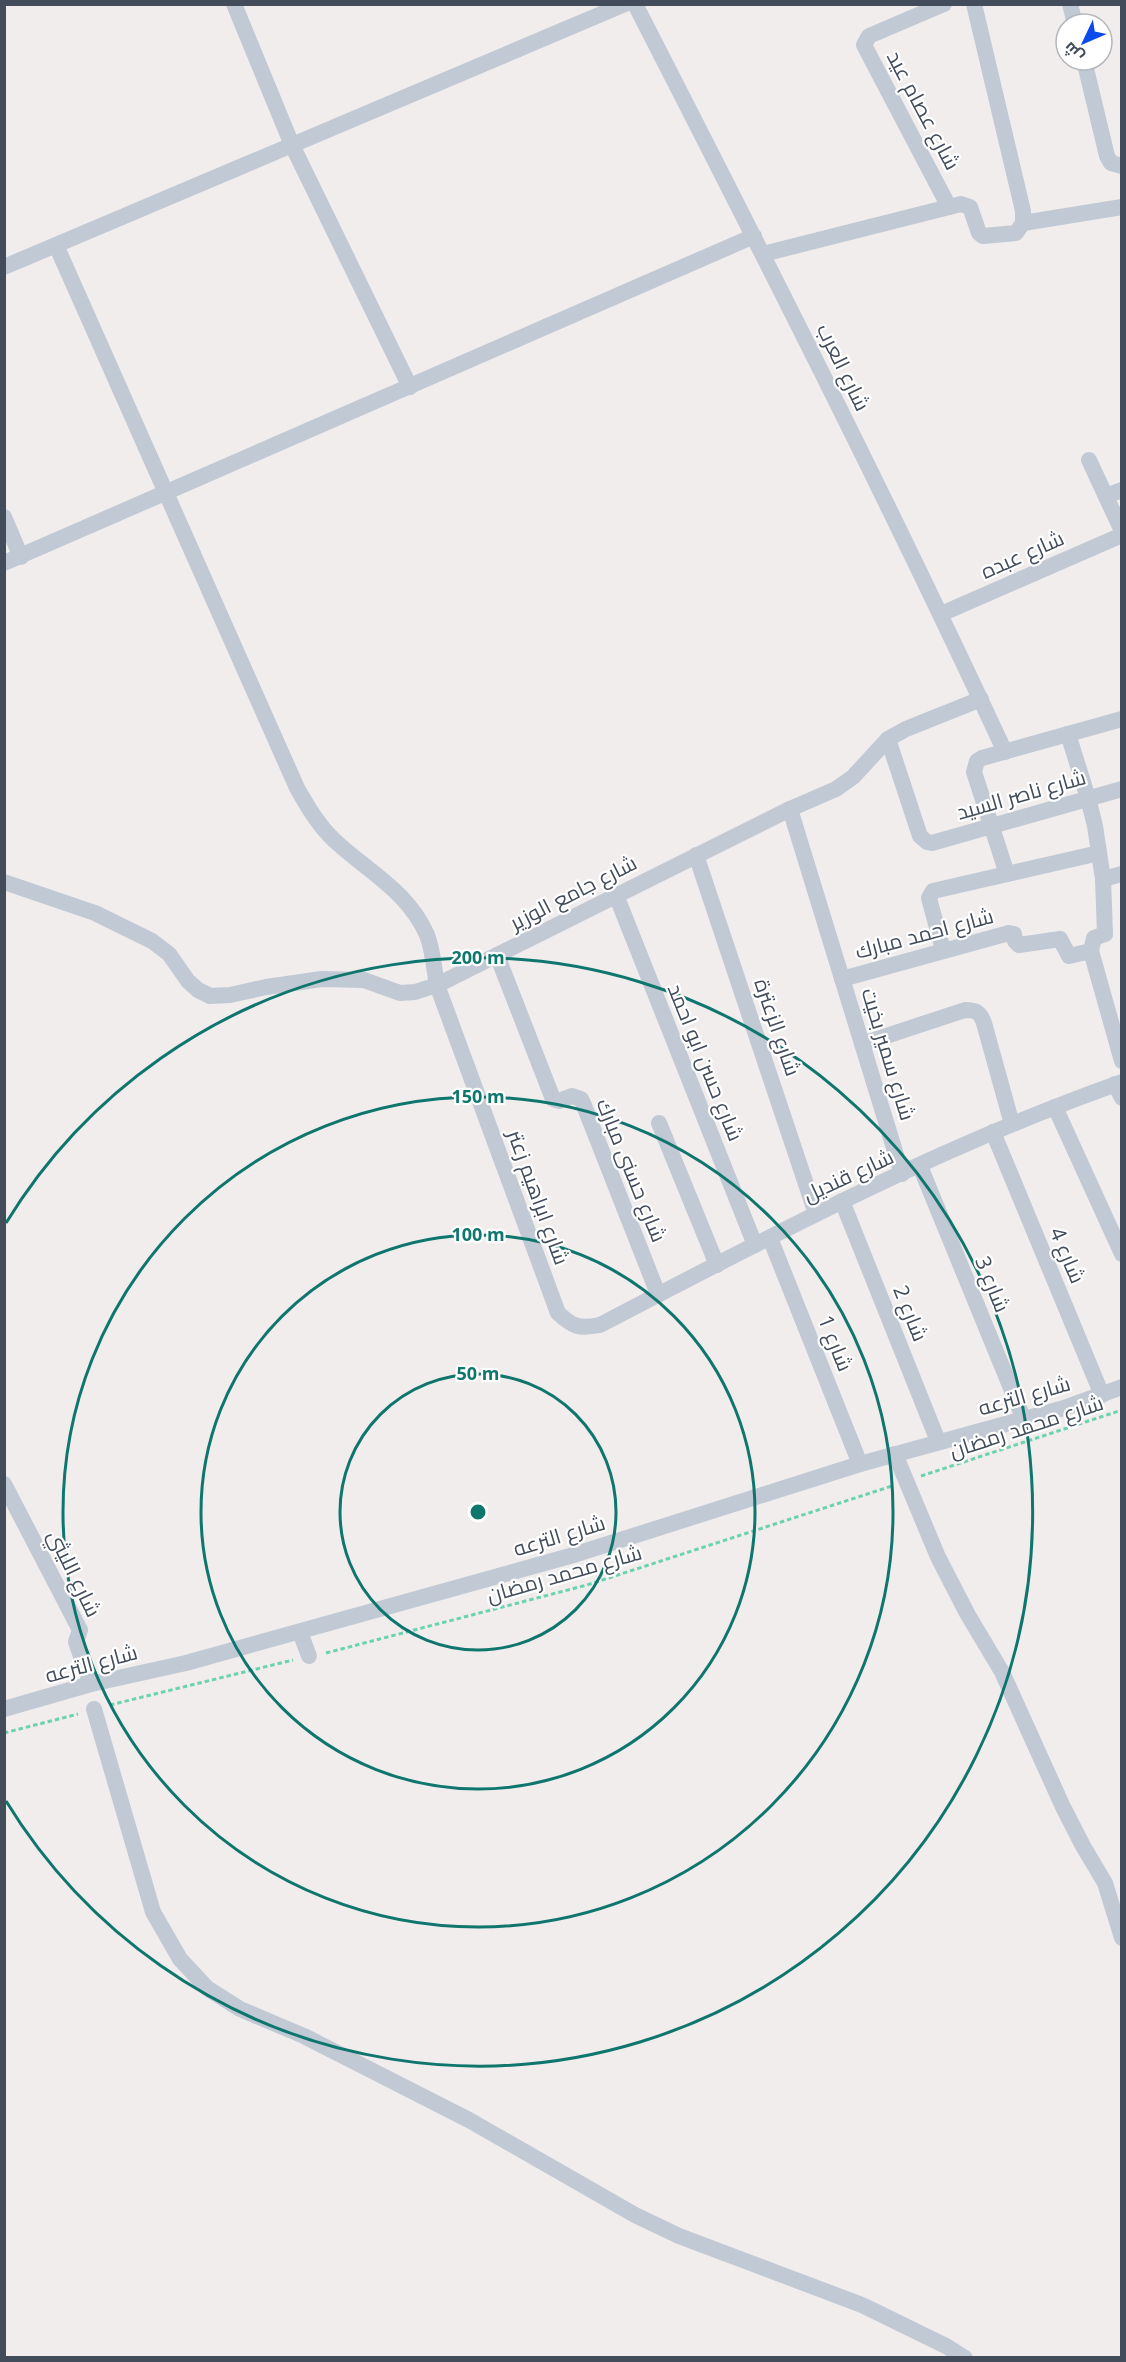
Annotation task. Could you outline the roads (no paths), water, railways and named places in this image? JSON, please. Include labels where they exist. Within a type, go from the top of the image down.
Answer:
[{"type":"street","points":[[234,4],[292,145],[410,387]]},
{"type":"street","points":[[4,267],[625,4]]},
{"type":"street","name":"شارع العرب","points":[[635,4],[763,254],[941,614],[1005,752]]},
{"type":"street","name":"شارع عصام عيد","points":[[944,4],[869,36],[864,41],[864,45],[949,207]]},
{"type":"street","points":[[763,254],[949,207],[967,205],[970,207],[979,233],[983,236],[1016,232],[1023,223],[1023,211],[974,4]]},
{"type":"street","points":[[1087,72],[1107,156],[1111,163],[1122,166]]},
{"type":"street","points":[[1023,223],[1122,207]]},
{"type":"street","points":[[4,564],[754,236]]},
{"type":"street","name":"شارع ابراهيم زعتر","points":[[56,245],[297,788],[314,818],[335,841],[384,878],[419,921],[428,937],[437,985],[558,1313],[569,1324],[585,1328],[600,1325]]},
{"type":"street","points":[[1089,460],[1114,493],[1122,533]]},
{"type":"street","points":[[4,517],[21,557]]},
{"type":"street","name":"شارع عبده","points":[[941,614],[1122,533]]},
{"type":"street","name":"شارع جامع الوزير","points":[[4,882],[95,913],[152,941],[169,954],[188,981],[198,990],[210,996],[230,995],[322,979],[364,980],[400,993],[415,992],[437,985],[696,855],[836,789],[853,777],[888,739],[906,729],[981,699]]},
{"type":"street","points":[[1007,874],[974,766],[982,758],[1122,719]]},
{"type":"street","points":[[1068,734],[1088,798],[1103,879],[1105,934],[1094,938],[1091,951],[1122,1061]]},
{"type":"street","name":"شارع ناصر السيد","points":[[888,739],[920,836],[927,842],[932,843],[1122,789]]},
{"type":"street","name":"شارع سمير بخيت","points":[[790,809],[902,1174]]},
{"type":"street","points":[[943,950],[930,902],[930,894],[933,891],[1099,853]]},
{"type":"street","name":"شارع الزعترة","points":[[696,855],[816,1214]]},
{"type":"street","points":[[1103,879],[1122,874]]},
{"type":"street","name":"شارع حسن ابو احمد","points":[[616,895],[762,1241]]},
{"type":"street","name":"شارع احمد مبارك","points":[[842,979],[1012,933],[1019,945],[1060,939],[1069,956],[1091,951]]},
{"type":"street","name":"شارع حسنى مبارك","points":[[497,955],[553,1099],[559,1101],[572,1096],[581,1099],[583,1103],[658,1294]]},
{"type":"street","points":[[862,1044],[965,1010],[974,1010],[981,1015],[984,1023],[1012,1124]]},
{"type":"street","name":"شارع قنديل","points":[[600,1325],[842,1201],[993,1132],[1055,1107],[1120,1088]]},
{"type":"street","points":[[1055,1107],[1122,1254]]},
{"type":"street","points":[[659,1123],[717,1265]]},
{"type":"street","name":"شارع 4","points":[[993,1132],[1102,1395]]},
{"type":"street","name":"شارع 3","points":[[920,1166],[1024,1420]]},
{"type":"street","name":"شارع 2","points":[[842,1201],[938,1441]]},
{"type":"street","name":"شارع 1","points":[[762,1241],[860,1464]]},
{"type":"street","name":"شارع الترعه","points":[[4,1709],[91,1684],[186,1663],[570,1556],[860,1464],[938,1441],[1024,1420],[1122,1387]]},
{"type":"street","points":[[895,1454],[938,1557],[968,1615],[1002,1672],[1063,1807],[1105,1883],[1122,1938]]},
{"type":"street","name":"شارع الليثي","points":[[4,1484],[80,1630],[76,1642],[91,1684]]},
{"type":"street","points":[[300,1632],[309,1656]]},
{"type":"street","points":[[94,1709],[153,1912],[180,1959],[207,1988],[240,2009],[304,2036],[469,2120],[635,2215],[689,2240],[862,2305],[946,2346],[964,2358]]}]
